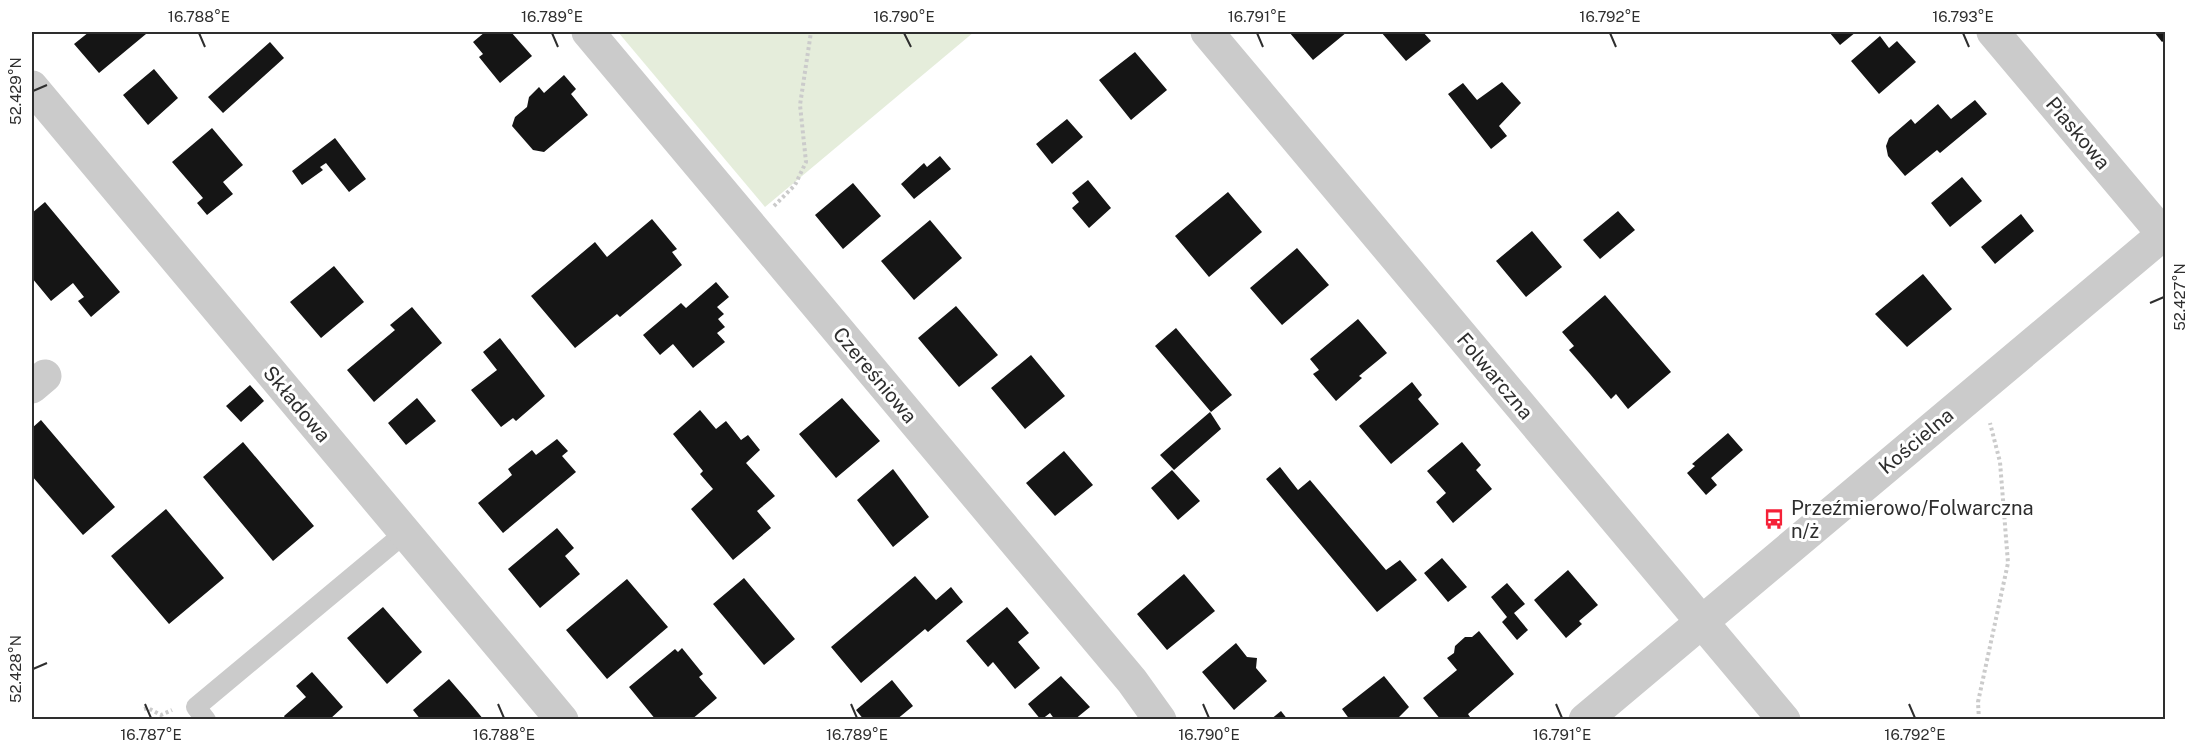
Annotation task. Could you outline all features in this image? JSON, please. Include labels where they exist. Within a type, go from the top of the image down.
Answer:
[{"type":"street","name":"Czereśniowa","points":[[588,32],[1132,681],[1160,720]]},
{"type":"street","name":"Folwarczna","points":[[1207,32],[1784,720]]},
{"type":"street","name":"Piaskowa","points":[[1993,32],[2164,233]]},
{"type":"street","name":"Składowa","points":[[32,87],[562,720]]},
{"type":"street","name":"Kościelna","points":[[1585,720],[2164,233]]},
{"type":"lane","points":[[206,720],[196,707],[405,533]]},
{"type":"path","points":[[754,229],[795,185],[806,162],[800,105],[811,32]]},
{"type":"path","points":[[1979,720],[1978,702],[2008,563],[2000,462],[1983,385]]},
{"type":"green space","points":[[618,32],[974,32],[765,207]]},
{"type":"building","points":[[89,32],[144,32],[146,34],[99,73],[74,44]]},
{"type":"building","points":[[485,32],[504,32],[506,34],[511,32],[532,56],[500,83],[479,57],[483,54],[473,42]]},
{"type":"building","points":[[1289,32],[1347,32],[1313,60]]},
{"type":"building","points":[[1381,32],[1423,32],[1431,41],[1406,61]]},
{"type":"building","points":[[1829,32],[1856,32],[1840,45]]},
{"type":"building","points":[[2154,32],[2166,32],[2166,39],[2162,42]]},
{"type":"building","points":[[1880,36],[1889,48],[1897,41],[1916,62],[1879,94],[1851,61]]},
{"type":"building","points":[[270,42],[284,58],[223,113],[208,97]]},
{"type":"building","points":[[1135,52],[1167,90],[1131,120],[1099,80]]},
{"type":"building","points":[[154,69],[178,98],[148,125],[123,95]]},
{"type":"building","points":[[564,75],[576,89],[571,94],[588,115],[544,152],[533,150],[512,126],[515,117],[527,107],[529,97],[539,87],[544,93]]},
{"type":"building","points":[[1502,82],[1521,103],[1499,126],[1507,136],[1491,149],[1448,94],[1463,83],[1477,100]]},
{"type":"building","points":[[1975,100],[1987,114],[1940,153],[1937,150],[1905,176],[1888,156],[1886,146],[1889,138],[1911,119],[1915,124],[1938,104],[1951,119]]},
{"type":"building","points":[[1067,119],[1083,137],[1052,164],[1036,144]]},
{"type":"building","points":[[212,128],[243,165],[223,182],[233,194],[207,215],[197,203],[203,198],[172,162]]},
{"type":"building","points":[[335,138],[366,179],[349,192],[326,163],[320,167],[323,170],[302,185],[292,171]]},
{"type":"building","points":[[940,156],[951,169],[914,199],[901,184],[924,163],[927,167]]},
{"type":"building","points":[[1962,177],[1982,201],[1950,227],[1931,203]]},
{"type":"building","points":[[1088,180],[1111,208],[1089,228],[1072,208],[1079,202],[1072,193]]},
{"type":"building","points":[[853,183],[881,216],[843,249],[815,215]]},
{"type":"building","points":[[1228,192],[1262,232],[1209,277],[1175,236]]},
{"type":"building","points":[[45,202],[120,292],[91,317],[78,301],[84,297],[73,283],[51,301],[32,278],[32,213]]},
{"type":"building","points":[[1618,211],[1635,230],[1600,259],[1583,240]]},
{"type":"building","points":[[2021,214],[2034,231],[1995,264],[1981,247]]},
{"type":"building","points":[[652,219],[677,249],[672,252],[682,265],[620,317],[617,314],[575,348],[531,296],[595,242],[607,257]]},
{"type":"building","points":[[930,220],[962,258],[914,300],[881,261]]},
{"type":"building","points":[[1532,231],[1562,267],[1526,297],[1496,261]]},
{"type":"building","points":[[1297,248],[1329,285],[1282,325],[1250,288]]},
{"type":"building","points":[[334,266],[364,302],[321,338],[290,302]]},
{"type":"building","points":[[1923,274],[1952,309],[1907,347],[1875,314]]},
{"type":"building","points":[[716,282],[729,297],[717,307],[724,314],[718,319],[725,327],[717,333],[725,342],[693,368],[673,344],[660,355],[643,335],[681,303],[686,308]]},
{"type":"building","points":[[1605,295],[1671,372],[1628,409],[1616,394],[1611,399],[1569,350],[1574,346],[1562,332]]},
{"type":"building","points":[[956,306],[998,355],[959,387],[918,338]]},
{"type":"building","points":[[412,307],[442,343],[374,402],[347,370],[395,330],[390,325]]},
{"type":"building","points":[[1358,319],[1387,353],[1359,376],[1362,378],[1336,401],[1313,374],[1319,370],[1310,359]]},
{"type":"building","points":[[1176,328],[1232,395],[1211,412],[1155,346]]},
{"type":"building","points":[[500,338],[545,396],[516,421],[513,418],[501,427],[471,390],[497,370],[483,352]]},
{"type":"building","points":[[1031,355],[1065,396],[1025,429],[991,388]]},
{"type":"building","points":[[1412,382],[1422,395],[1418,399],[1439,424],[1391,464],[1359,426]]},
{"type":"building","points":[[250,385],[264,401],[241,422],[226,406]]},
{"type":"building","points":[[417,398],[436,421],[406,445],[388,423]]},
{"type":"building","points":[[842,398],[880,441],[836,478],[799,434]]},
{"type":"building","points":[[700,410],[716,429],[726,421],[741,440],[748,435],[760,450],[746,463],[775,496],[757,511],[771,528],[733,560],[691,509],[713,489],[700,474],[703,471],[673,434]]},
{"type":"building","points":[[1210,412],[1221,429],[1174,470],[1160,455]]},
{"type":"building","points":[[41,420],[115,507],[83,535],[32,476],[32,428]]},
{"type":"building","points":[[1728,433],[1743,450],[1711,478],[1717,485],[1706,495],[1687,473],[1695,466],[1692,464]]},
{"type":"building","points":[[557,439],[568,451],[562,456],[576,472],[503,533],[478,503],[512,475],[508,469],[532,450],[536,455]]},
{"type":"building","points":[[243,442],[314,526],[273,561],[203,477]]},
{"type":"building","points":[[1462,442],[1481,465],[1476,470],[1492,489],[1453,523],[1436,502],[1446,493],[1427,471]]},
{"type":"building","points":[[1064,451],[1093,485],[1055,516],[1026,483]]},
{"type":"building","points":[[1280,467],[1298,490],[1310,480],[1386,570],[1400,560],[1417,580],[1377,612],[1266,479]]},
{"type":"building","points":[[893,469],[929,517],[893,547],[857,500]]},
{"type":"building","points":[[1172,470],[1200,501],[1178,520],[1151,488]]},
{"type":"building","points":[[166,509],[224,578],[169,624],[111,556]]},
{"type":"building","points":[[557,528],[574,548],[565,556],[580,574],[540,608],[508,569]]},
{"type":"building","points":[[1442,558],[1467,587],[1448,602],[1424,573]]},
{"type":"building","points":[[1568,570],[1598,605],[1579,621],[1582,624],[1566,638],[1534,600]]},
{"type":"building","points":[[1184,574],[1215,611],[1167,650],[1137,614]]},
{"type":"building","points":[[915,576],[936,600],[951,587],[963,602],[928,632],[925,629],[861,683],[831,647]]},
{"type":"building","points":[[744,578],[795,639],[764,665],[713,604]]},
{"type":"building","points":[[627,579],[668,627],[607,679],[566,630]]},
{"type":"building","points":[[1507,583],[1525,604],[1514,613],[1528,630],[1517,640],[1502,622],[1507,617],[1491,597]]},
{"type":"building","points":[[383,607],[422,652],[387,684],[347,638]]},
{"type":"building","points":[[1007,607],[1029,633],[1018,642],[1040,668],[1015,689],[993,662],[988,667],[966,641]]},
{"type":"building","points":[[1479,631],[1514,674],[1468,714],[1472,720],[1441,720],[1423,698],[1457,670],[1447,658],[1454,653],[1455,646],[1465,637],[1472,637]]},
{"type":"building","points":[[1236,643],[1247,657],[1257,658],[1256,668],[1267,681],[1234,710],[1202,672]]},
{"type":"building","points":[[682,648],[703,674],[699,677],[717,698],[691,720],[656,720],[629,687],[675,649],[678,652]]},
{"type":"building","points":[[312,672],[343,707],[329,720],[286,720],[284,716],[306,697],[296,686]]},
{"type":"building","points":[[1061,676],[1090,707],[1074,720],[1055,720],[1050,713],[1041,720],[1028,704]]},
{"type":"building","points":[[1384,676],[1409,707],[1396,720],[1350,720],[1342,709]]},
{"type":"building","points":[[449,679],[484,720],[421,720],[413,710]]},
{"type":"building","points":[[892,680],[913,706],[896,720],[864,720],[856,710]]},
{"type":"building","points":[[1281,711],[1288,720],[1270,720]]},
{"type":"place","name":"Przeźmierowo/Folwarczna n/ż","points":[[1774,519]]}]
